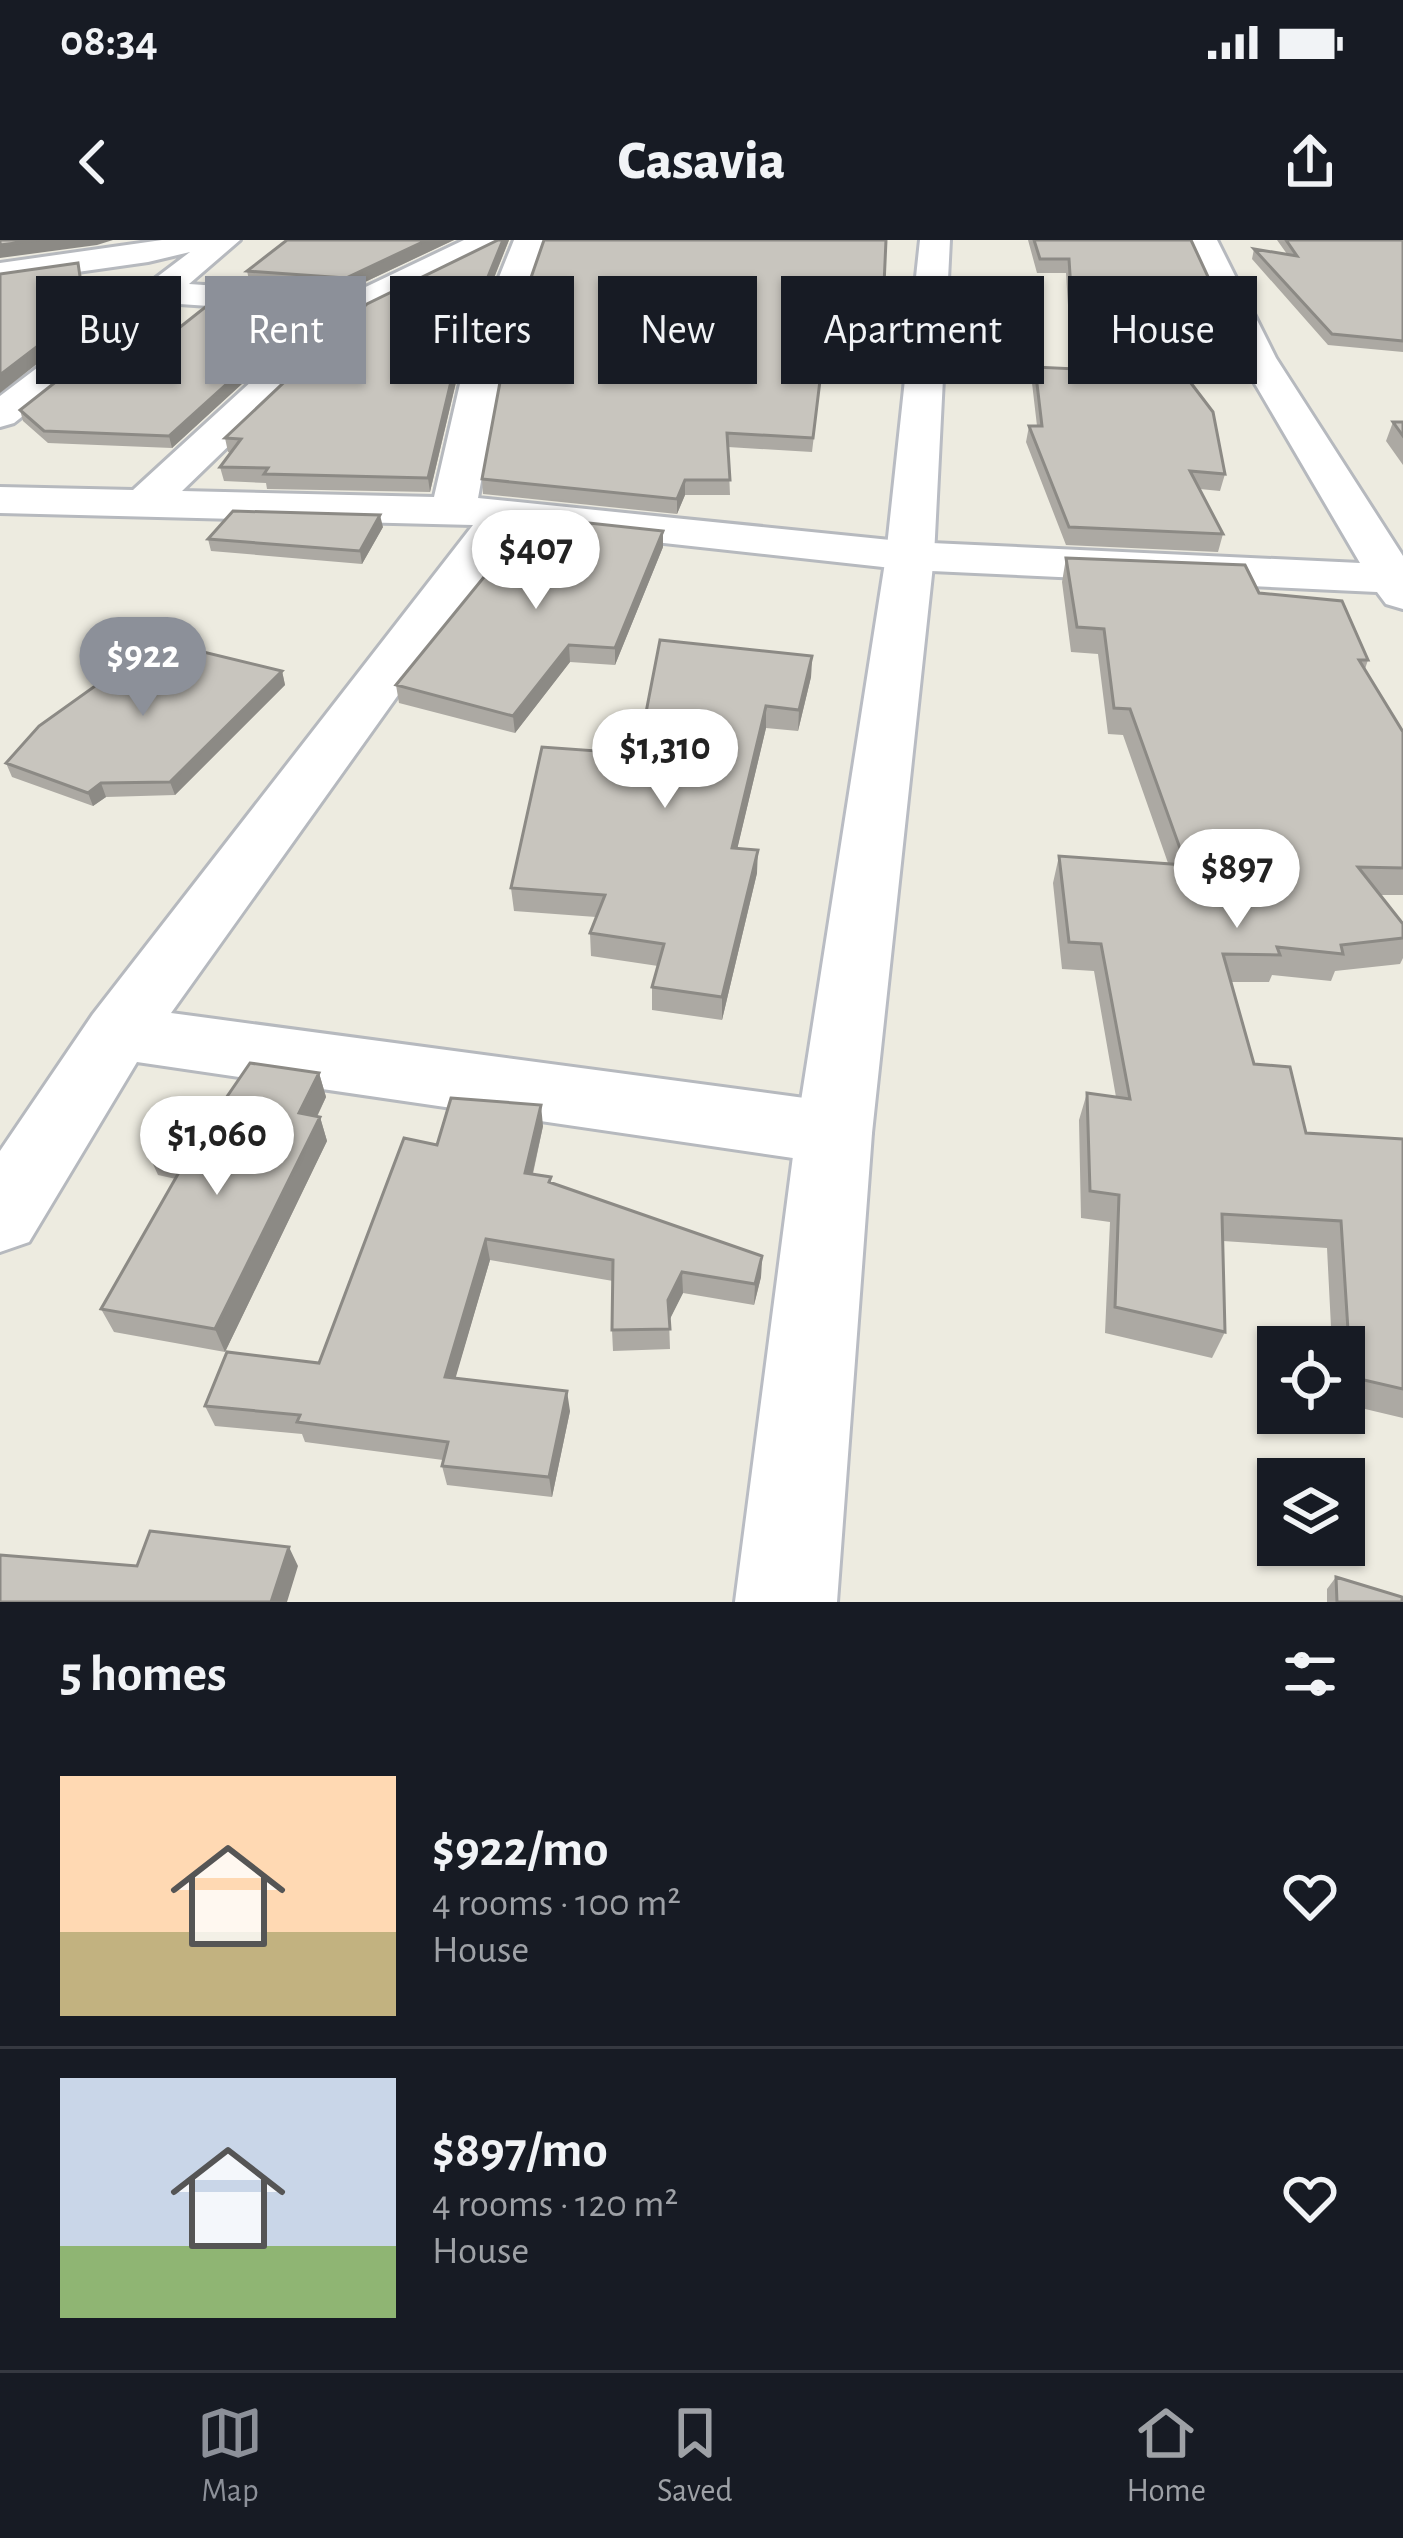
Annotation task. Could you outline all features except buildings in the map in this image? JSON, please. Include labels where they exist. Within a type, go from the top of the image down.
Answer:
[{"type":"street","points":[[0,273],[148,253],[199,240]]},
{"type":"street","points":[[177,276],[225,240]]},
{"type":"street","points":[[366,300],[488,240]]},
{"type":"street","points":[[0,1218],[118,1033],[480,512],[484,362],[529,240]]},
{"type":"street","points":[[786,1602],[834,1133],[910,556],[935,240]]},
{"type":"street","points":[[1202,240],[1258,358],[1401,584]]},
{"type":"street","points":[[0,415],[39,384]]},
{"type":"street","points":[[141,506],[271,384]]},
{"type":"street","points":[[0,500],[480,512],[910,556],[1401,584]]},
{"type":"street","points":[[118,1033],[834,1133]]}]
